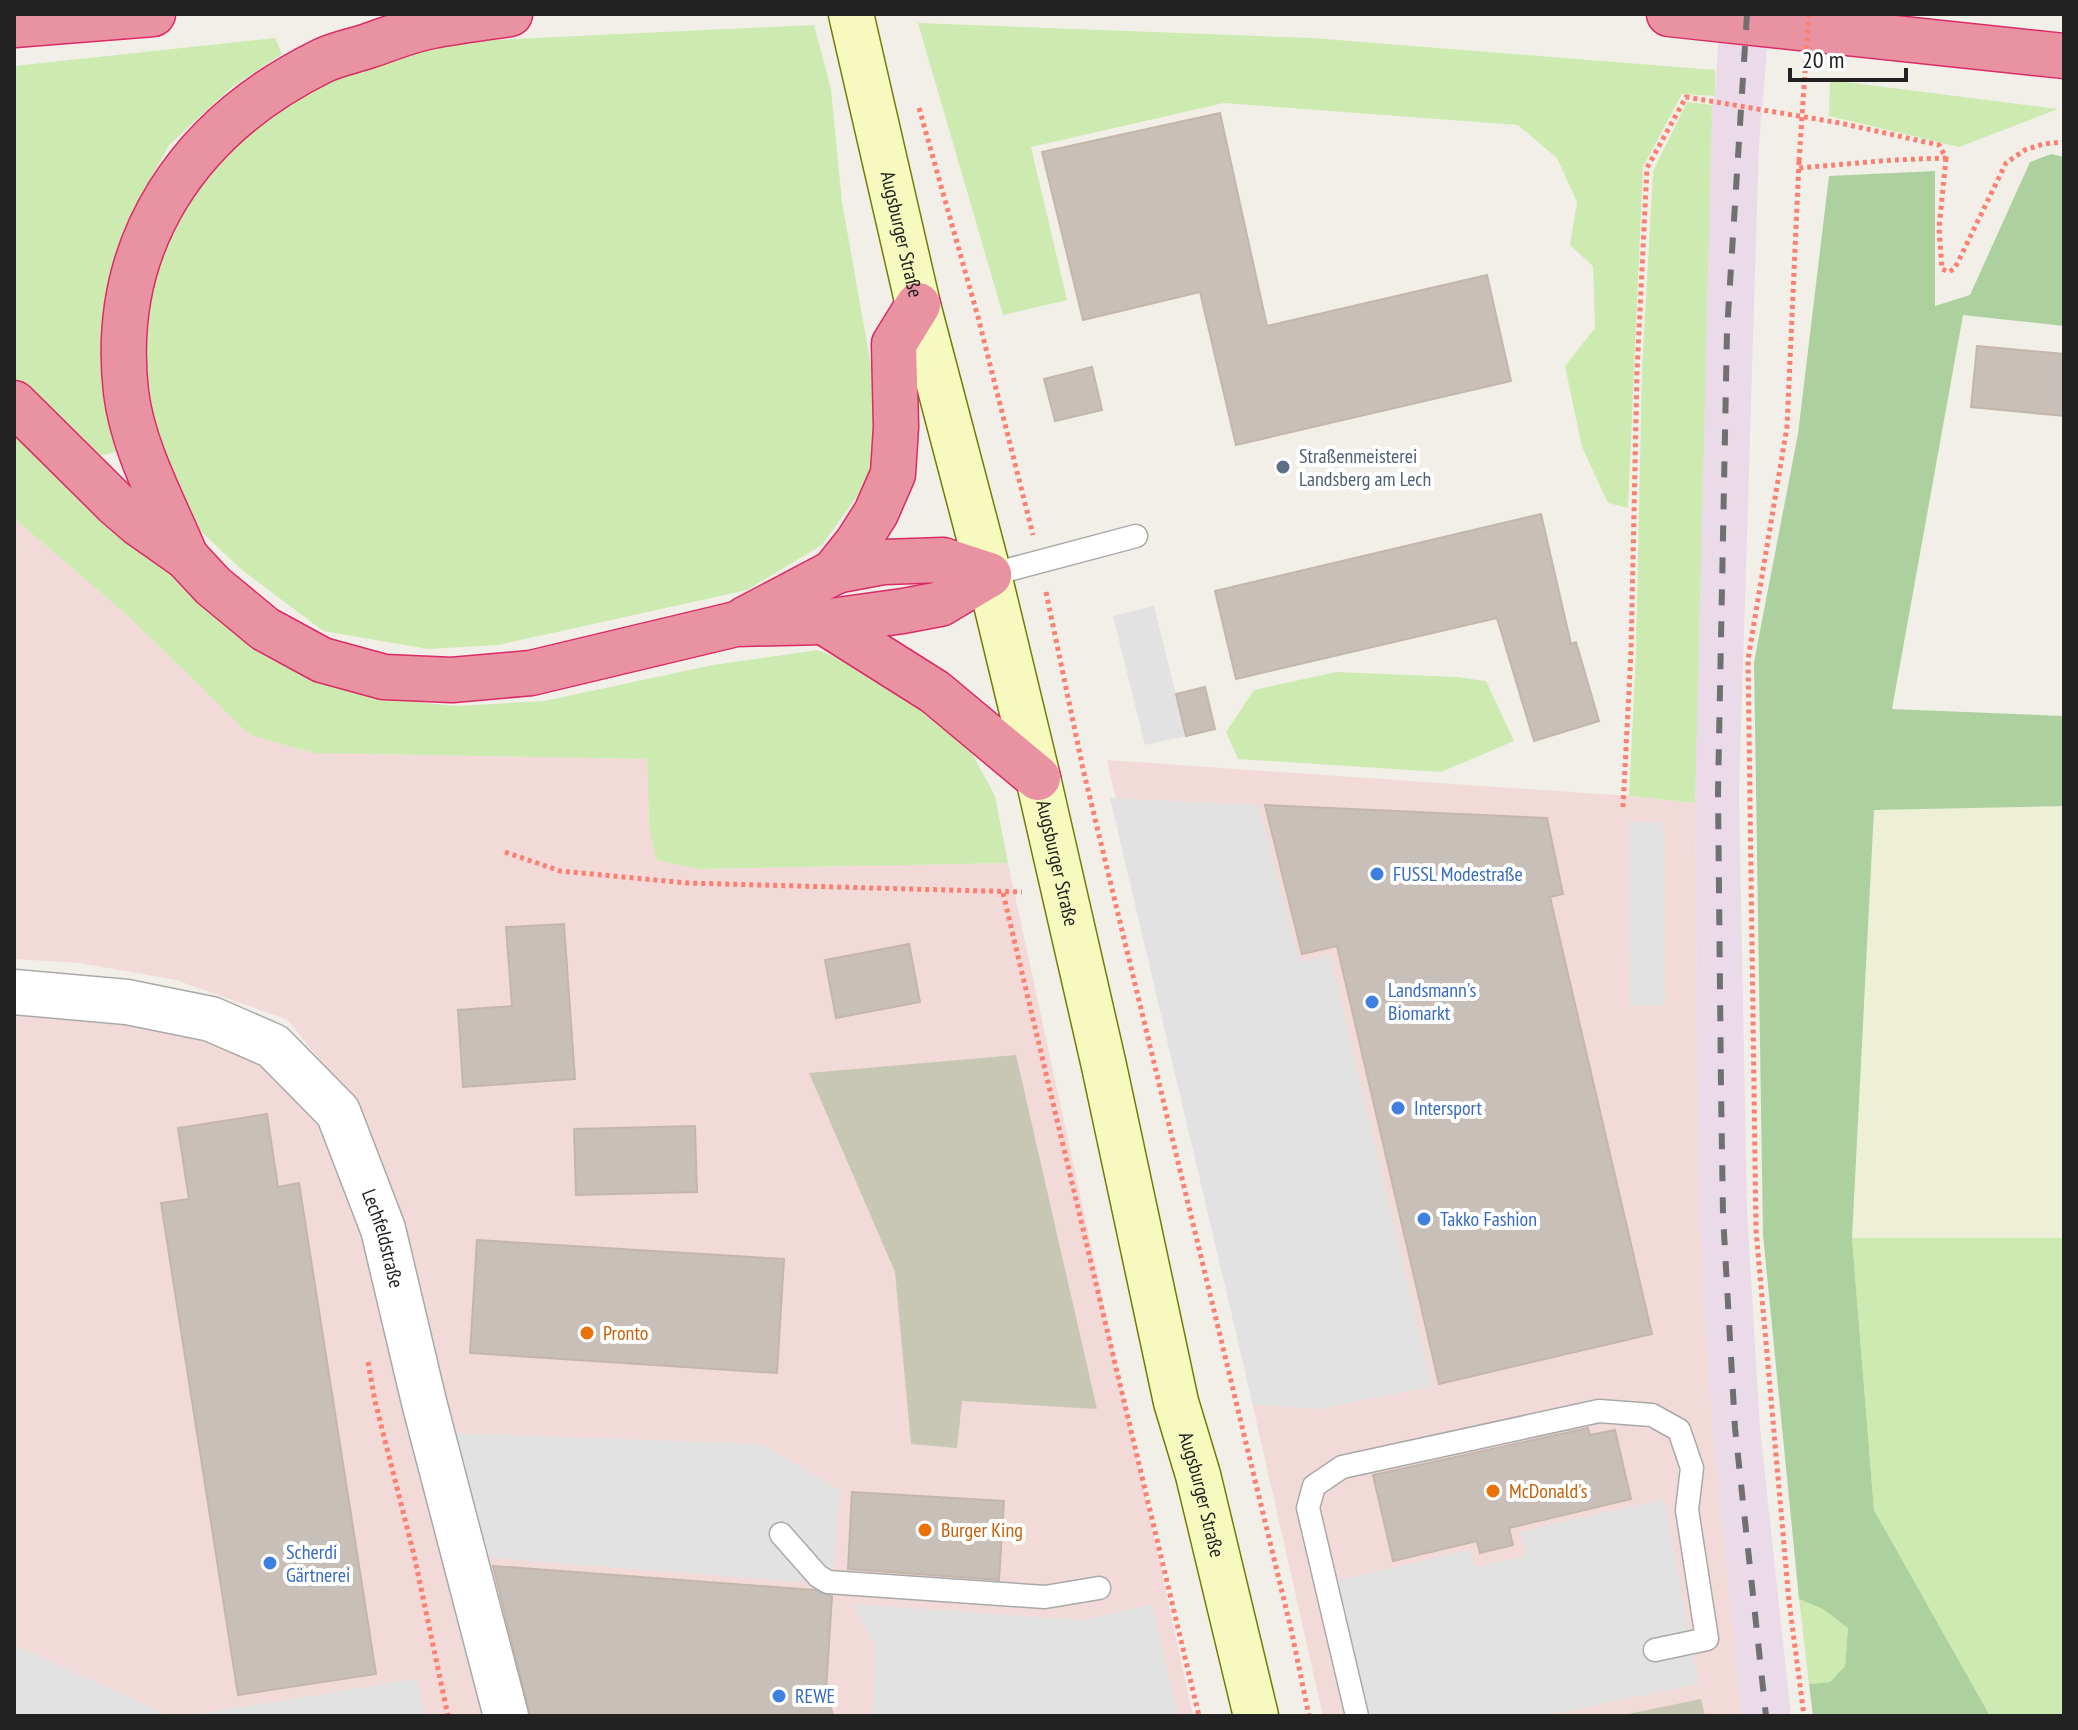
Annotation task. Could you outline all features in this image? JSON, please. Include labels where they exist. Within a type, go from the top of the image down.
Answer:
[{"type":"highway","points":[[14,25],[153,14]]},
{"type":"highway","points":[[186,557],[138,443],[126,395],[124,323],[131,281],[152,219],[194,158],[250,103],[324,60],[429,27],[510,14]]},
{"type":"highway","points":[[1669,14],[2064,56]]},
{"type":"highway","points":[[833,573],[876,513],[893,474],[896,427],[894,344],[918,305]]},
{"type":"highway","points":[[14,403],[139,524],[186,557],[213,586],[265,629],[322,660],[384,677],[452,680],[531,673],[736,624],[824,622],[940,604],[989,575]]},
{"type":"highway","points":[[736,624],[833,573],[884,562],[943,560],[989,575]]},
{"type":"highway","points":[[824,622],[935,692],[1038,778]]},
{"type":"main road","name":"Augsburger Straße","points":[[851,14],[918,305],[989,575],[1038,778],[1176,1402],[1198,1475],[1256,1716]]},
{"type":"street","name":"Lechfeldstraße","points":[[14,992],[127,1002],[211,1019],[273,1046],[338,1112],[383,1229],[424,1402],[506,1716]]},
{"type":"lane","points":[[989,575],[1136,536]]},
{"type":"lane","points":[[1357,1716],[1308,1508],[1314,1486],[1342,1467],[1599,1411],[1652,1415],[1679,1430],[1692,1468],[1687,1510],[1707,1639],[1655,1650]]},
{"type":"lane","points":[[781,1534],[818,1576],[828,1582],[1045,1597],[1099,1588]]},
{"type":"path","points":[[1804,1716],[1789,1601],[1756,1230],[1748,659],[1787,427],[1809,14]]},
{"type":"path","points":[[1623,807],[1647,168],[1686,97],[1840,123],[1939,145],[1946,158],[1939,228],[1942,269],[1949,272],[1955,268],[2006,163],[2025,150],[2064,142]]},
{"type":"path","points":[[924,127],[978,317],[1040,562],[1083,769],[1309,1716]]},
{"type":"path","points":[[1799,164],[1946,158]]},
{"type":"path","points":[[505,852],[560,871],[687,883],[1003,893],[1199,1716]]},
{"type":"path","points":[[367,1356],[448,1716]]},
{"type":"shaded area","points":[[1720,14],[1770,14],[1759,144],[1739,795],[1747,1210],[1760,1428],[1791,1716],[1742,1716],[1713,1431],[1699,1212],[1695,803],[1701,334],[1712,105]]},
{"type":"shaded area","points":[[14,518],[129,617],[250,735],[314,753],[647,759],[649,827],[696,869],[1008,863],[1193,1716],[520,1716],[347,1095],[288,1020],[176,980],[79,963],[14,959]]},
{"type":"shaded area","points":[[1154,606],[1186,736],[1145,745],[1113,616]]},
{"type":"shaded area","points":[[1107,760],[1695,803],[1699,1212],[1713,1431],[1742,1716],[1323,1716]]},
{"type":"shaded area","points":[[1110,798],[1258,805],[1300,962],[1330,954],[1432,1386],[1320,1409],[1253,1405]]},
{"type":"shaded area","points":[[2064,806],[2064,1238],[1852,1238],[1874,810]]},
{"type":"shaded area","points":[[1629,821],[1663,823],[1665,1006],[1630,1006]]},
{"type":"shaded area","points":[[14,1005],[127,1016],[265,1059],[328,1124],[373,1232],[491,1716],[14,1716]]},
{"type":"shaded area","points":[[1016,1055],[1097,1409],[962,1401],[957,1448],[911,1444],[895,1272],[809,1073]]},
{"type":"shaded area","points":[[451,1433],[761,1444],[840,1490],[833,1572],[798,1582],[484,1557]]},
{"type":"shaded area","points":[[1664,1499],[1699,1684],[1541,1716],[1357,1716],[1325,1583],[1470,1550],[1475,1567],[1526,1556],[1520,1532]]},
{"type":"shaded area","points":[[853,1604],[1082,1620],[1152,1604],[1178,1716],[873,1716],[875,1646]]},
{"type":"shaded area","points":[[14,1645],[170,1716],[14,1716]]},
{"type":"shaded area","points":[[417,1679],[425,1716],[184,1716]]},
{"type":"shaded area","points":[[1701,1699],[1705,1716],[1618,1716]]},
{"type":"green space","points":[[918,23],[1312,38],[1715,70],[1715,96],[1682,94],[1643,167],[1628,508],[1608,503],[1582,447],[1565,366],[1595,328],[1593,266],[1570,245],[1577,202],[1557,158],[1518,125],[1224,103],[1031,147],[1067,300],[1003,315]]},
{"type":"green space","points":[[814,25],[831,89],[842,202],[882,428],[878,467],[822,545],[747,590],[498,645],[428,649],[323,631],[242,570],[192,523],[161,445],[151,401],[143,337],[153,279],[175,222],[212,163],[260,115],[330,75],[427,43]]},
{"type":"green space","points":[[275,38],[282,54],[231,88],[169,145],[130,218],[108,284],[103,346],[117,452],[96,456],[14,378],[14,66]]},
{"type":"green space","points":[[1830,80],[2058,109],[1959,147],[1829,116]]},
{"type":"green space","points":[[1687,102],[1712,105],[1695,803],[1629,796],[1636,653],[1642,370],[1653,171]]},
{"type":"green space","points":[[2051,154],[2064,157],[2064,326],[1963,315],[1892,709],[2064,716],[2064,806],[1874,810],[1852,1238],[1874,1510],[1990,1716],[1813,1716],[1809,1684],[1830,1682],[1845,1666],[1848,1628],[1823,1609],[1799,1599],[1763,1235],[1754,662],[1798,434],[1829,176],[1935,171],[1935,306],[1970,295],[2030,162]]},
{"type":"green space","points":[[14,421],[316,679],[391,700],[458,706],[544,701],[713,665],[818,650],[883,677],[957,725],[995,796],[1008,863],[696,869],[657,860],[649,827],[647,759],[314,753],[250,735],[129,617],[14,518]]},
{"type":"green space","points":[[1336,672],[1486,681],[1514,741],[1441,772],[1238,759],[1226,732],[1254,690]]},
{"type":"green space","points":[[1852,1238],[2064,1238],[2064,1716],[1990,1716],[1874,1510]]},
{"type":"green space","points":[[1799,1599],[1823,1609],[1848,1627],[1845,1666],[1830,1682],[1809,1684]]},
{"type":"building","points":[[1220,113],[1267,326],[1487,275],[1511,381],[1236,445],[1200,292],[1083,320],[1042,152]]},
{"type":"building","points":[[1977,346],[2064,354],[2064,416],[1971,407]]},
{"type":"building","points":[[1092,367],[1102,410],[1055,421],[1044,379]]},
{"type":"building","points":[[1541,514],[1571,644],[1576,642],[1599,721],[1534,741],[1497,618],[1236,679],[1215,591]]},
{"type":"building","points":[[1205,687],[1215,729],[1186,736],[1176,694]]},
{"type":"building","points":[[1265,805],[1547,818],[1563,894],[1550,897],[1652,1334],[1439,1384],[1337,946],[1302,954]]},
{"type":"building","points":[[564,924],[575,1079],[463,1087],[458,1010],[512,1006],[506,927]]},
{"type":"building","points":[[909,944],[920,1002],[836,1018],[825,960]]},
{"type":"building","points":[[267,1114],[278,1187],[299,1183],[376,1674],[238,1695],[161,1203],[189,1199],[178,1128]]},
{"type":"building","points":[[695,1126],[697,1192],[576,1195],[574,1129]]},
{"type":"building","points":[[477,1240],[784,1259],[777,1373],[470,1353]]},
{"type":"building","points":[[1588,1428],[1590,1435],[1615,1430],[1631,1499],[1509,1528],[1513,1545],[1480,1553],[1477,1541],[1393,1561],[1373,1475]]},
{"type":"building","points":[[852,1492],[1004,1501],[999,1580],[848,1569]]},
{"type":"building","points":[[493,1566],[815,1590],[832,1596],[826,1691],[833,1716],[530,1716]]},
{"type":"railway","points":[[1747,14],[1727,331],[1718,792],[1721,1088],[1723,1215],[1735,1428],[1766,1716]]},
{"type":"place","name":"Straßenmeisterei Landsberg am Lech","points":[[1283,467]]},
{"type":"place","name":"FUSSL Modestraße","points":[[1377,874]]},
{"type":"place","name":"Landsmann's Biomarkt","points":[[1372,1002]]},
{"type":"place","name":"Intersport","points":[[1398,1108]]},
{"type":"place","name":"Takko Fashion","points":[[1424,1219]]},
{"type":"place","name":"Pronto","points":[[587,1333]]},
{"type":"place","name":"McDonald's","points":[[1493,1491]]},
{"type":"place","name":"Burger King","points":[[925,1530]]},
{"type":"place","name":"Scherdi Gärtnerei","points":[[270,1563]]},
{"type":"place","name":"REWE","points":[[779,1696]]}]
